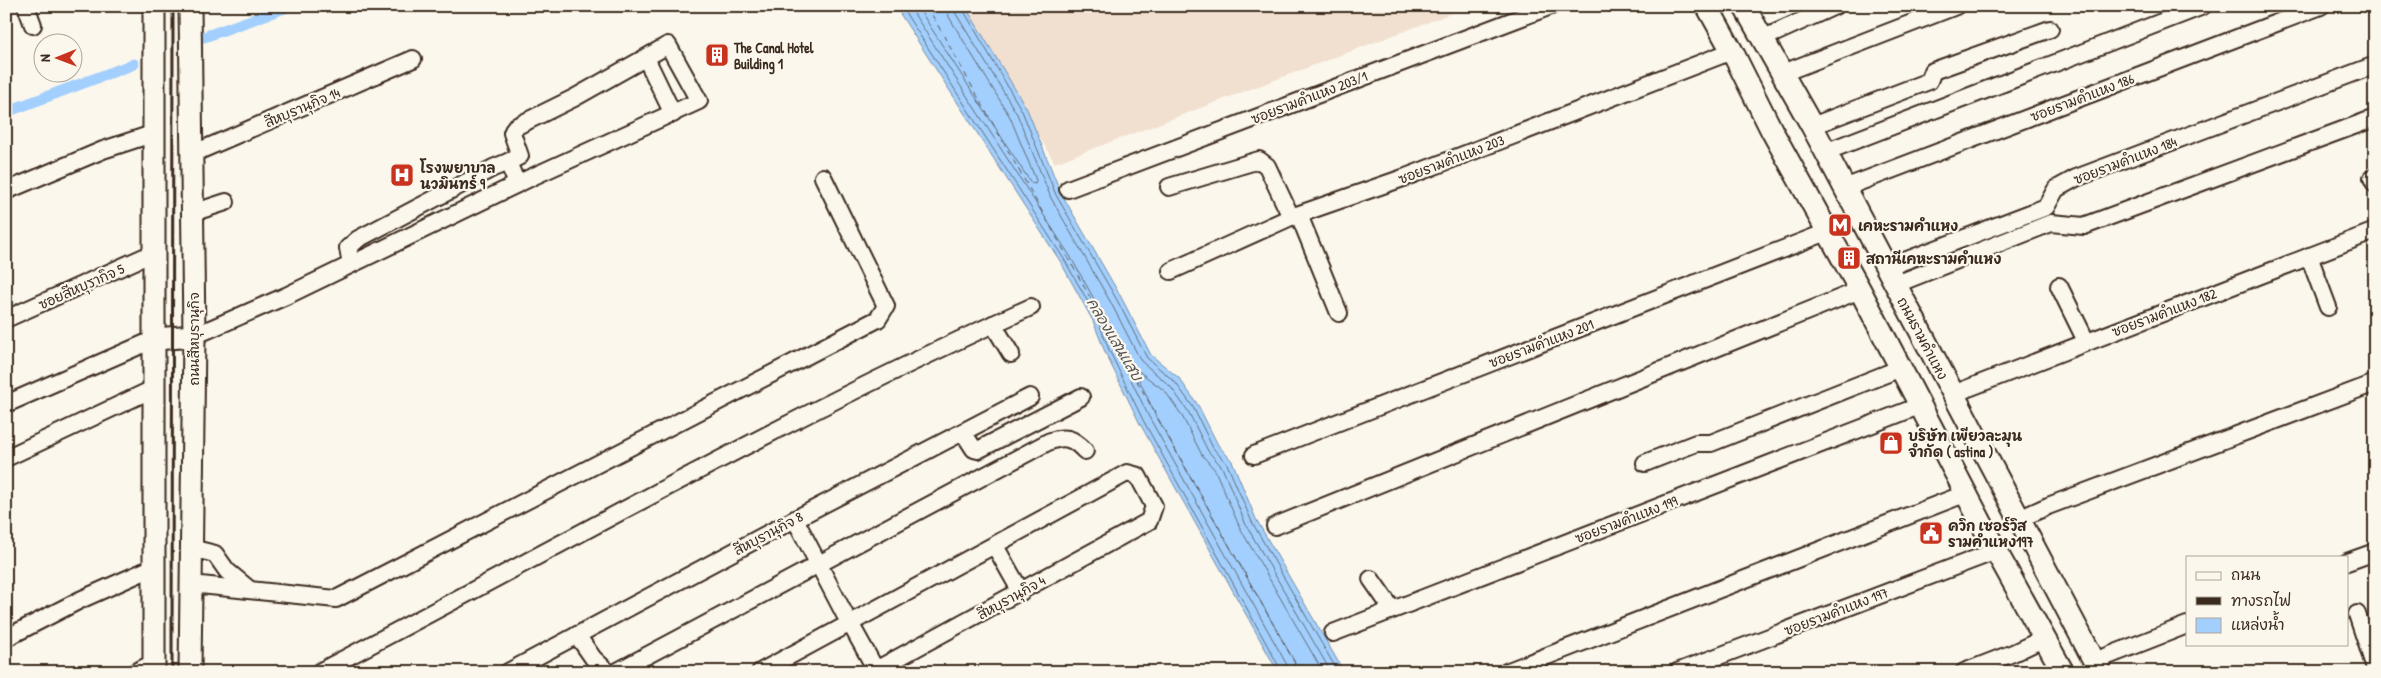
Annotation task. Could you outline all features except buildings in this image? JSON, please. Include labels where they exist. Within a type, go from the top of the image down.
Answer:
[{"type":"main road","points":[[148,669],[154,567],[154,6]]},
{"type":"main road","name":"ถนนสีหบุรานุกิจ","points":[[190,6],[194,336],[190,672]]},
{"type":"main road","points":[[1707,6],[1772,131],[1860,290],[1996,551],[2063,672]]},
{"type":"main road","name":"ถนนรามคำแหง","points":[[1744,6],[1764,38],[1812,126],[2098,666]]},
{"type":"main road","points":[[155,339],[194,336]]},
{"type":"street","points":[[26,6],[33,25]]},
{"type":"street","name":"ซอยรามคำแหง 203/1","points":[[1068,188],[1551,6]]},
{"type":"street","points":[[1764,38],[1835,6]]},
{"type":"street","points":[[1783,73],[1956,6]]},
{"type":"street","points":[[1825,152],[2203,6]]},
{"type":"street","name":"ซอยรามคำแหง 186","points":[[1844,188],[2321,6]]},
{"type":"street","points":[[1812,126],[1929,81],[1933,71],[2050,29]]},
{"type":"street","points":[[194,336],[286,296],[517,184],[699,101],[668,45],[515,127],[512,133],[520,156],[358,239],[348,248],[351,264]]},
{"type":"street","name":"ซอยรามคำแหง 203","points":[[1171,271],[1295,216],[1406,177],[1732,51]]},
{"type":"street","points":[[646,58],[673,114]]},
{"type":"street","name":"สีหบุรานุกิจ 14","points":[[192,154],[413,60]]},
{"type":"street","name":"ซอยรามคำแหง 184","points":[[2046,207],[2056,189],[2076,178],[2375,64]]},
{"type":"street","points":[[1890,276],[1976,252],[2051,223],[2084,226],[2375,118]]},
{"type":"street","points":[[6,191],[102,150],[155,133]]},
{"type":"street","points":[[1169,188],[1259,160],[1266,166],[1295,216],[1339,313]]},
{"type":"street","points":[[508,162],[517,184]]},
{"type":"street","points":[[191,584],[336,599],[878,320],[886,306],[823,177]]},
{"type":"street","points":[[192,213],[226,202]]},
{"type":"street","points":[[1890,276],[1970,235],[2046,207],[2051,223]]},
{"type":"street","name":"ซอยรามคำแหง 201","points":[[1254,455],[1827,232]]},
{"type":"street","points":[[1970,235],[1976,252]]},
{"type":"street","name":"ซอยรามคำแหง 182","points":[[1953,394],[2309,256],[2373,237]]},
{"type":"street","name":"ซอยสีหบุรากิจ 5","points":[[6,319],[155,252]]},
{"type":"street","points":[[2309,256],[2328,307]]},
{"type":"street","points":[[2059,286],[2086,342]]},
{"type":"street","points":[[1275,526],[1860,290]]},
{"type":"street","points":[[319,672],[760,439],[1031,307]]},
{"type":"street","points":[[993,324],[1011,354]]},
{"type":"street","points":[[6,404],[155,339]]},
{"type":"street","points":[[1645,463],[1696,443],[1711,443],[1901,368]]},
{"type":"street","points":[[2019,519],[2048,506],[2375,383]]},
{"type":"street","points":[[6,458],[154,388]]},
{"type":"street","name":"สีหบุรานุกิจ 8","points":[[508,672],[795,519],[1030,397]]},
{"type":"street","points":[[963,432],[974,449],[978,450],[1081,397]]},
{"type":"street","name":"ซอยรามคำแหง 199","points":[[1333,633],[1919,406]]},
{"type":"street","points":[[616,672],[1048,442],[1058,438],[1070,438],[1086,451]]},
{"type":"street","name":"สีหบุรานุกิจ 4","points":[[874,671],[1149,521],[1154,506],[1138,476],[1127,473],[995,546]]},
{"type":"street","points":[[1506,672],[1966,493]]},
{"type":"street","points":[[795,519],[817,565],[848,619],[874,671]]},
{"type":"street","points":[[760,672],[848,619],[995,546],[1021,592]]},
{"type":"street","points":[[192,548],[216,554],[226,571],[251,590]]},
{"type":"street","name":"ซอยรามคำแหง 197","points":[[1677,672],[1996,551]]},
{"type":"street","points":[[2348,562],[2375,552]]},
{"type":"street","points":[[6,638],[94,593],[154,567]]},
{"type":"street","points":[[1371,579],[1392,609]]},
{"type":"street","points":[[2357,614],[2375,668]]},
{"type":"street","points":[[2098,666],[2186,625]]},
{"type":"street","points":[[578,635],[593,658],[608,672]]},
{"type":"street","points":[[1964,672],[2045,638]]},
{"type":"shaded area","points":[[961,6],[1471,6],[1055,163]]},
{"type":"water","name":"คลองแสนแสบ","points":[[895,6],[965,6],[1027,109],[1061,193],[1121,297],[1151,355],[1179,378],[1198,405],[1218,445],[1232,461],[1256,519],[1344,672],[1278,672],[1139,422],[1105,352],[1093,321],[1060,261]]},
{"type":"waterway","points":[[204,37],[290,6]]},
{"type":"waterway","points":[[6,112],[134,64]]},
{"type":"ferry route","points":[[927,6],[1300,672]]},
{"type":"railway","points":[[172,672],[173,6]]},
{"type":"place","name":"The Canal Hotel Building 1","points":[[717,55]]},
{"type":"place","name":"โรงพยาบาล นวมินทร์ 9","points":[[402,175]]},
{"type":"place","name":"เคหะรามคำแหง","points":[[1840,225]]},
{"type":"place","name":"สถานีเคหะรามคำแหง","points":[[1849,258]]},
{"type":"place","name":"บริษัท เพียวละมุน จำกัด ( astina )","points":[[1891,443]]},
{"type":"place","name":"ควิก เซอร์วิส รามคำแหง197","points":[[1931,533]]}]
